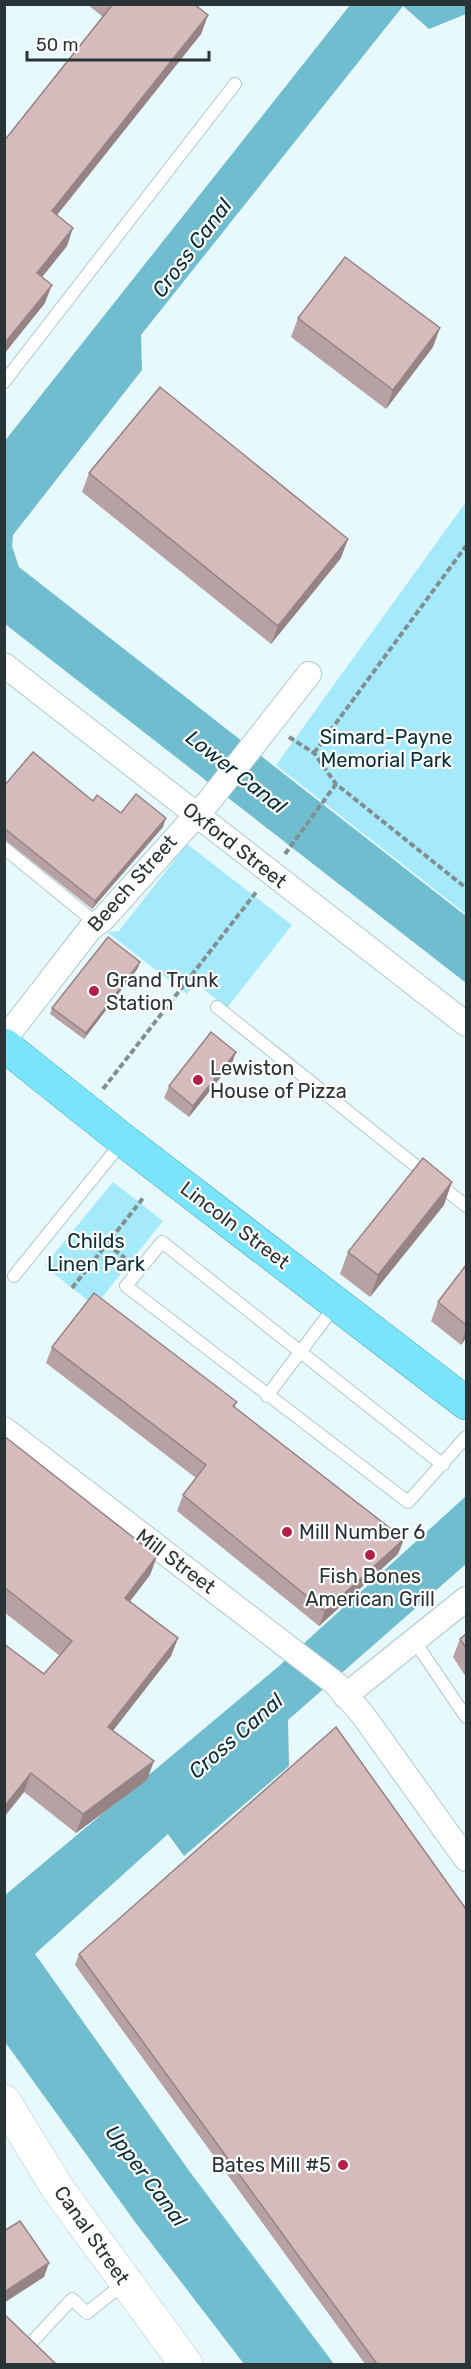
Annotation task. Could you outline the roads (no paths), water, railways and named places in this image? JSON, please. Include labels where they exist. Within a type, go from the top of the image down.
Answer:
[{"type":"highway","name":"Lincoln Street","points":[[4,1045],[123,1140],[338,1302],[466,1403]]},
{"type":"main road","name":"Canal Street","points":[[4,2101],[58,2189],[186,2364]]},
{"type":"street","name":"Oxford Street","points":[[4,665],[202,807],[271,873],[466,1024]]},
{"type":"street","name":"Beech Street","points":[[4,1040],[96,923],[202,807],[309,674]]},
{"type":"street","name":"Mill Street","points":[[4,1429],[284,1644],[340,1690],[363,1715],[466,1859]]},
{"type":"street","points":[[340,1690],[415,1642],[466,1599]]},
{"type":"lane","points":[[4,382],[235,84]]},
{"type":"lane","points":[[4,848],[96,923]]},
{"type":"lane","points":[[217,1007],[466,1206]]},
{"type":"lane","points":[[14,1276],[123,1140]]},
{"type":"lane","points":[[443,1465],[302,1350],[162,1242],[126,1286],[408,1502],[443,1465],[466,1437]]},
{"type":"lane","points":[[267,1396],[338,1302]]},
{"type":"lane","points":[[415,1642],[466,1717]]},
{"type":"lane","points":[[30,2342],[72,2299],[87,2313],[125,2283]]},
{"type":"water","points":[[350,5],[466,5],[466,14],[429,29],[403,6],[141,335],[142,370],[13,535],[12,546],[19,567],[466,916],[466,983],[5,624],[4,442]]},
{"type":"water","points":[[466,1496],[466,1564],[288,1720],[289,1766],[184,1856],[168,1834],[35,1954],[190,2172],[334,2364],[244,2364],[135,2222],[5,2042],[4,1896],[279,1666]]},
{"type":"place","name":"Grand Trunk Station","points":[[94,991]]},
{"type":"place","name":"Lewiston House of Pizza","points":[[198,1080]]},
{"type":"place","name":"Mill Number 6","points":[[287,1532]]},
{"type":"place","name":"Fish Bones American Grill","points":[[370,1555]]},
{"type":"place","name":"Bates Mill #5","points":[[343,2165]]},
{"type":"water label","name":"Cross Canal","points":[[192,248]]},
{"type":"water label","name":"Lower Canal","points":[[236,772]]},
{"type":"water label","name":"Cross Canal","points":[[236,1736]]},
{"type":"water label","name":"Upper Canal","points":[[146,2176]]},
{"type":"park label","name":"Simard-Payne Memorial Park","points":[[386,748]]},
{"type":"park label","name":"Childs Linen Park","points":[[96,1252]]}]
